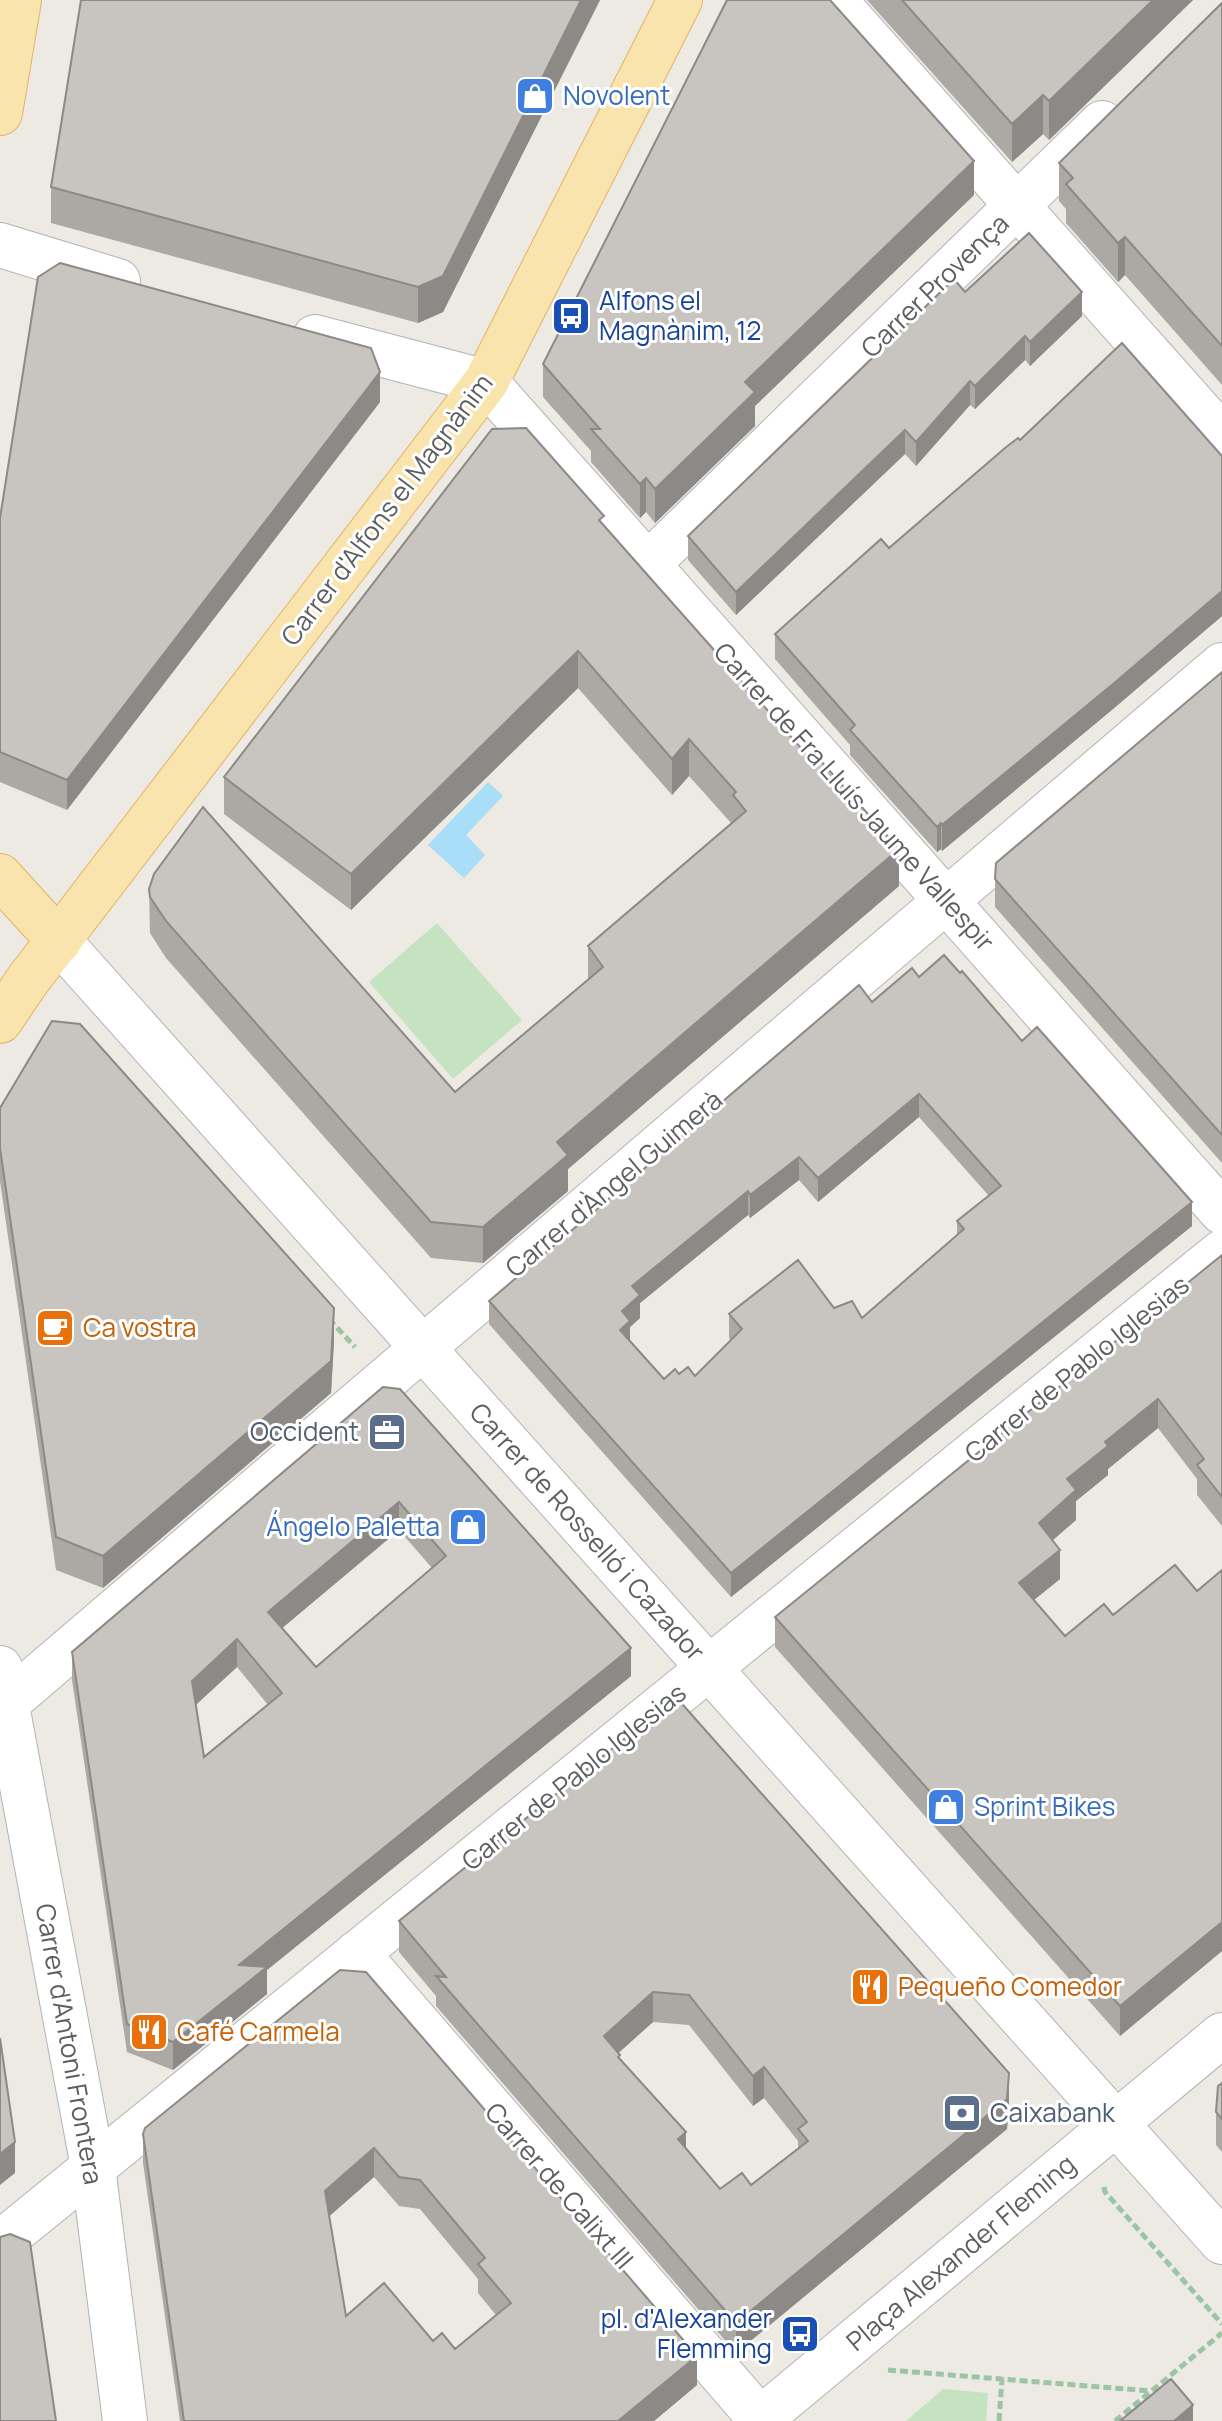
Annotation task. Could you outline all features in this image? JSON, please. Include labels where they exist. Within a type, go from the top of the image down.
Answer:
[{"type":"main road","points":[[0,113],[19,0]]},
{"type":"main road","name":"Carrer d'Alfons el Magnànim","points":[[0,1021],[486,382],[680,0]]},
{"type":"main road","points":[[0,876],[59,941]]},
{"type":"street","points":[[834,0],[1222,436]]},
{"type":"street","name":"Carrer Provença","points":[[648,564],[1131,95]]},
{"type":"street","points":[[0,245],[152,291]]},
{"type":"street","points":[[274,326],[486,382]]},
{"type":"street","name":"Carrer de Fra Lluís Jaume Vallespir","points":[[486,382],[1222,1212]]},
{"type":"street","name":"Carrer d'Àngel Guimerà","points":[[3,1686],[384,1381],[1222,665]]},
{"type":"street","name":"Carrer de Rosselló i Cazador","points":[[59,941],[1114,2124]]},
{"type":"street","name":"Carrer de Pablo Iglesias","points":[[0,2243],[1222,1252]]},
{"type":"street","name":"Carrer d'Antoni Frontera","points":[[3,1686],[93,2167],[125,2421]]},
{"type":"street","name":"Carrer de Calixt III","points":[[357,1953],[760,2420]]},
{"type":"street","name":"Plaça Alexander Fleming","points":[[760,2420],[1222,2035]]},
{"type":"street","points":[[1114,2124],[1222,2242]]},
{"type":"path","points":[[320,1309],[384,1381]]},
{"type":"path","points":[[1082,2154],[1102,2181],[1105,2192],[1222,2324]]},
{"type":"path","points":[[1115,2421],[1222,2333]]},
{"type":"path","points":[[876,2369],[1151,2391]]},
{"type":"path","points":[[999,2421],[1002,2379]]},
{"type":"green space","points":[[437,923],[522,1020],[453,1079],[369,982]]},
{"type":"green space","points":[[943,2389],[988,2393],[986,2421],[906,2421]]},
{"type":"water","points":[[488,782],[503,796],[466,835],[485,855],[464,878],[428,845]]},
{"type":"building","points":[[81,0],[581,0],[443,276],[418,287],[51,187]]},
{"type":"building","points":[[727,0],[830,0],[974,161],[745,382],[755,392],[655,489],[646,478],[640,484],[591,429],[600,429],[543,364]]},
{"type":"building","points":[[902,0],[1153,0],[1049,101],[1043,95],[1012,124]]},
{"type":"building","points":[[1222,3],[1222,346],[1125,237],[1118,243],[1066,184],[1073,178],[1059,163]]},
{"type":"building","points":[[1029,233],[1082,292],[1030,342],[1025,336],[975,386],[970,381],[916,442],[905,430],[736,592],[688,536],[954,279],[965,292]]},
{"type":"building","points":[[60,263],[371,348],[380,372],[67,780],[0,752],[0,518],[38,277]]},
{"type":"building","points":[[1122,343],[1222,456],[1222,591],[937,827],[850,730],[855,725],[775,634],[881,539],[889,548],[1005,448],[1018,438],[1020,440]]},
{"type":"building","points":[[526,428],[604,516],[599,520],[652,580],[808,756],[813,752],[899,849],[557,1142],[568,1155],[483,1227],[431,1222],[166,921],[150,897],[149,889],[154,874],[203,807],[455,1092],[603,967],[588,946],[746,811],[733,795],[736,792],[689,739],[672,759],[578,651],[351,874],[224,777],[492,429]]},
{"type":"building","points":[[1222,672],[1222,1135],[995,879],[996,863]]},
{"type":"building","points":[[944,955],[960,973],[962,971],[1022,1041],[1037,1027],[1192,1202],[731,1573],[489,1301],[859,985],[872,1002],[912,968],[919,977]],"holes":[[[919,1094],[1001,1186],[957,1221],[964,1229],[862,1318],[852,1301],[834,1308],[798,1260],[729,1314],[742,1329],[695,1376],[688,1367],[679,1374],[675,1369],[664,1379],[620,1330],[630,1321],[622,1311],[640,1295],[632,1286],[748,1191],[750,1195],[799,1157],[818,1178]]]},
{"type":"building","points":[[52,1021],[80,1024],[334,1308],[331,1361],[103,1556],[56,1537],[0,1148],[0,1108]]},
{"type":"building","points":[[1222,1255],[1222,1497],[1197,1465],[1204,1459],[1158,1399],[1105,1442],[1108,1446],[1067,1479],[1076,1490],[1039,1523],[1060,1550],[1019,1583],[1065,1636],[1104,1604],[1113,1615],[1175,1565],[1197,1591],[1222,1570],[1222,1922],[1120,2006],[775,1617]]},
{"type":"building","points":[[383,1387],[400,1389],[631,1648],[239,1965],[267,1967],[173,2042],[127,2024],[72,1652]],"holes":[[[399,1502],[446,1556],[316,1667],[268,1612]],[[237,1639],[282,1693],[204,1757],[192,1681]]]},
{"type":"building","points":[[676,1697],[1009,2073],[1007,2099],[736,2323],[436,1976],[446,1977],[399,1921]],"holes":[[[653,1992],[689,1995],[753,2076],[764,2067],[807,2122],[798,2129],[808,2141],[751,2185],[742,2173],[720,2189],[678,2139],[686,2132],[618,2057],[620,2055],[604,2036]]]},
{"type":"building","points":[[340,1970],[366,1972],[697,2356],[618,2421],[184,2421],[143,2134],[145,2128]],"holes":[[[374,2148],[399,2177],[420,2180],[485,2258],[478,2264],[511,2303],[455,2349],[442,2333],[433,2341],[384,2283],[346,2316],[325,2191]]]},
{"type":"building","points":[[0,2038],[15,2142],[0,2154]]},
{"type":"building","points":[[1222,2083],[1222,2119],[1216,2112],[1218,2086]]},
{"type":"building","points":[[10,2234],[30,2242],[56,2421],[0,2421],[0,2237]]},
{"type":"building","points":[[1171,2379],[1193,2405],[1174,2421],[1120,2421]]},
{"type":"place","name":"Novolent","points":[[535,96]]},
{"type":"place","name":"Alfons el Magnànim, 12","points":[[571,316]]},
{"type":"place","name":"Ca vostra","points":[[55,1328]]},
{"type":"place","name":"Occident","points":[[387,1432]]},
{"type":"place","name":"Ángelo Paletta","points":[[468,1527]]},
{"type":"place","name":"Sprint Bikes","points":[[946,1807]]},
{"type":"place","name":"Pequeño Comedor","points":[[870,1987]]},
{"type":"place","name":"Café Carmela","points":[[149,2032]]},
{"type":"place","name":"Caixabank","points":[[962,2113]]},
{"type":"place","name":"pl. d'Alexander Flemming","points":[[800,2334]]}]
